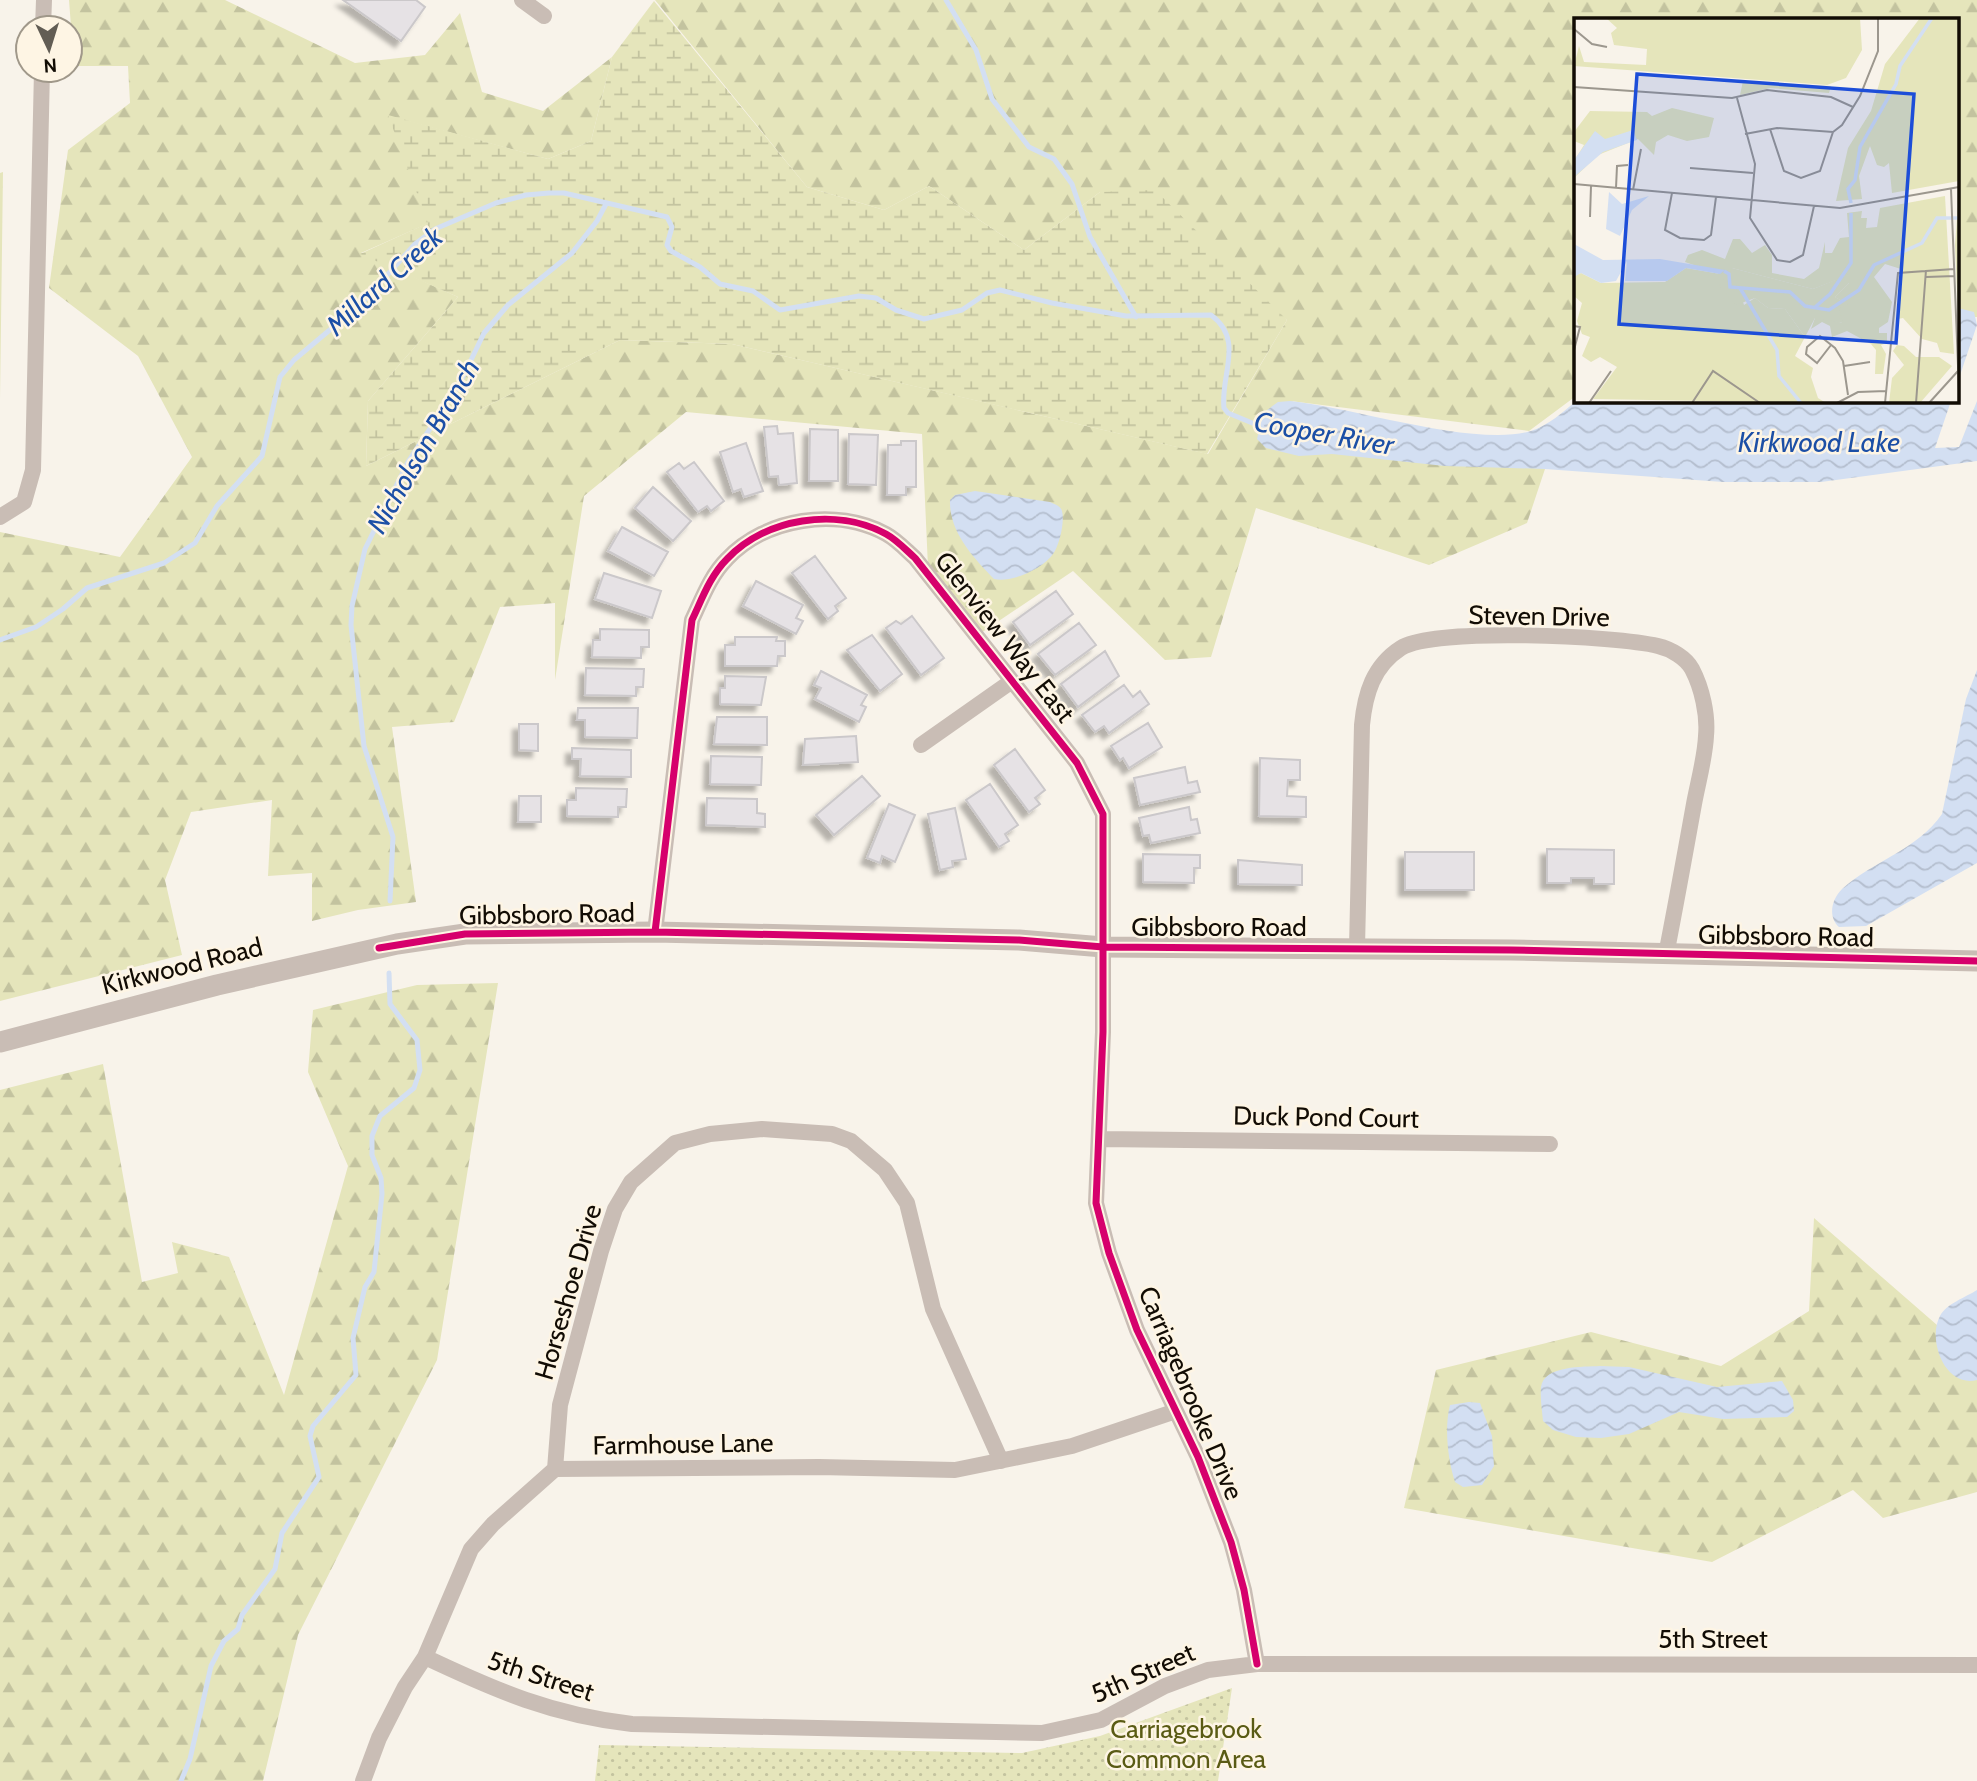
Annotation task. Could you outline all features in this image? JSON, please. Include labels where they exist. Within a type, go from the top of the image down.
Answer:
[{"type":"street","points":[[522,0],[544,16]]},
{"type":"street","points":[[0,517],[24,502],[33,470],[43,84]]},
{"type":"street","name":"Glenview Way East","points":[[655,932],[692,620],[710,582],[727,559],[756,537],[796,522],[827,519],[858,523],[887,535],[915,558],[1077,763],[1103,814],[1101,1139]]},
{"type":"street","name":"Steven Drive","points":[[1357,948],[1362,725],[1365,699],[1372,678],[1402,647],[1420,640],[1484,636],[1576,638],[1659,646],[1681,657],[1692,668],[1700,690],[1706,737],[1667,955]]},
{"type":"street","points":[[921,745],[1012,681]]},
{"type":"street","name":"Gibbsboro Road","points":[[379,948],[465,934],[655,932],[1019,940],[1103,947],[1357,948],[1977,961]]},
{"type":"street","name":"Kirkwood Road","points":[[0,1042],[217,985],[379,948]]},
{"type":"street","name":"Horseshoe Drive","points":[[555,1469],[560,1405],[597,1264],[615,1209],[631,1182],[676,1143],[710,1134],[762,1129],[832,1134],[859,1146],[885,1170],[907,1203],[933,1309],[1001,1461]]},
{"type":"street","name":"Duck Pond Court","points":[[1101,1139],[1550,1144]]},
{"type":"street","name":"Carriagebrooke Drive","points":[[1101,1139],[1097,1203],[1109,1253],[1137,1331],[1198,1457],[1231,1542],[1244,1590],[1257,1664]]},
{"type":"street","name":"Farmhouse Lane","points":[[363,1781],[384,1727],[405,1686],[425,1657],[471,1549],[493,1524],[555,1469],[818,1466],[955,1470],[1072,1446],[1176,1411]]},
{"type":"street","name":"5th Street","points":[[425,1657],[502,1693],[588,1719],[632,1724],[1042,1733],[1101,1720],[1165,1686],[1208,1670],[1257,1664],[1977,1665]]},
{"type":"green space","points":[[69,0],[225,0],[355,63],[425,55],[460,13],[482,92],[543,111],[612,57],[591,141],[548,159],[389,116],[429,223],[361,253],[458,297],[368,401],[366,466],[620,340],[732,344],[1208,454],[1287,320],[1100,192],[1024,250],[929,186],[884,210],[807,187],[655,0],[1977,0],[1977,317],[1960,317],[1960,18],[1574,18],[1574,397],[1529,431],[1290,401],[1545,469],[1527,523],[1429,565],[1256,508],[1211,657],[1165,660],[1073,571],[981,633],[928,567],[922,434],[686,412],[584,496],[555,680],[555,603],[500,607],[454,722],[392,727],[416,902],[358,910],[312,921],[312,873],[268,876],[272,800],[191,812],[165,880],[182,955],[0,1001],[0,532],[120,557],[192,457],[138,356],[49,288],[68,150],[130,103],[128,66],[84,66],[84,14],[70,14]]},
{"type":"green space","points":[[654,1],[807,187],[884,210],[929,186],[1024,250],[1100,192],[1155,190],[1287,320],[1207,454],[732,344],[620,340],[366,466],[368,401],[458,297],[360,254],[428,223],[388,115],[548,159],[591,141],[612,57]]},
{"type":"green space","points":[[3,172],[0,400],[0,173]]},
{"type":"green space","points":[[498,983],[437,1360],[298,1635],[263,1781],[0,1781],[0,1090],[103,1064],[142,1282],[178,1273],[172,1242],[229,1257],[284,1395],[348,1166],[308,1072],[313,1010],[417,985]]},
{"type":"green space","points":[[1814,1218],[1937,1325],[1977,1305],[1977,1492],[1883,1518],[1853,1490],[1712,1562],[1404,1508],[1436,1370],[1591,1332],[1721,1366],[1809,1311]]},
{"type":"green space","name":"Carriagebrook Common Area","points":[[1232,1688],[1218,1781],[595,1781],[599,1745],[1022,1753],[1100,1736]]},
{"type":"water","name":"Kirkwood Lake","points":[[1960,308],[1974,312],[1977,325],[1960,375]]},
{"type":"water","name":"Kirkwood Lake","points":[[1977,401],[1977,461],[1821,482],[1723,482],[1545,469],[1445,466],[1332,454],[1299,456],[1266,448],[1257,439],[1263,413],[1278,402],[1316,405],[1447,431],[1507,435],[1538,428],[1575,402],[1951,402],[1935,448],[1959,447]]},
{"type":"water","points":[[975,491],[1057,505],[1063,516],[1061,534],[1048,560],[1018,577],[994,579],[964,543],[951,512],[950,500],[955,495]]},
{"type":"water","points":[[1977,670],[1977,863],[1866,926],[1839,927],[1833,918],[1832,908],[1842,889],[1920,837],[1942,814],[1966,699]]},
{"type":"water","points":[[1977,1290],[1977,1380],[1966,1381],[1948,1370],[1942,1360],[1936,1337],[1937,1326],[1940,1316],[1947,1308]]},
{"type":"water","points":[[1600,1366],[1629,1367],[1717,1387],[1782,1381],[1793,1400],[1794,1411],[1787,1417],[1723,1419],[1679,1412],[1629,1434],[1601,1438],[1576,1437],[1553,1430],[1543,1421],[1541,1387],[1544,1380],[1557,1371]]},
{"type":"water","points":[[1480,1403],[1492,1436],[1494,1466],[1482,1485],[1463,1487],[1455,1482],[1449,1454],[1447,1424],[1450,1405]]},
{"type":"building","points":[[343,0],[416,0],[425,7],[401,41]]},
{"type":"building","points":[[777,426],[778,434],[793,433],[797,483],[779,485],[778,476],[769,477],[764,427]]},
{"type":"building","points":[[810,429],[838,430],[838,481],[809,481]]},
{"type":"building","points":[[849,434],[878,435],[876,485],[848,484]]},
{"type":"building","points":[[901,441],[916,441],[916,487],[906,487],[906,495],[887,495],[888,445],[901,445]]},
{"type":"building","points":[[746,443],[763,491],[744,497],[741,489],[733,492],[720,452]]},
{"type":"building","points":[[694,462],[724,501],[711,511],[707,506],[698,512],[667,472],[679,463],[684,469]]},
{"type":"building","points":[[653,487],[691,521],[673,541],[635,508]]},
{"type":"building","points":[[622,527],[668,552],[654,576],[608,551]]},
{"type":"building","points":[[815,556],[846,598],[835,606],[838,611],[828,619],[792,573]]},
{"type":"building","points":[[604,573],[661,591],[652,618],[595,599]]},
{"type":"building","points":[[756,581],[803,605],[796,618],[803,621],[796,634],[743,606]]},
{"type":"building","points":[[1056,591],[1073,614],[1030,645],[1013,622]]},
{"type":"building","points":[[912,616],[944,658],[921,675],[886,628],[896,621],[901,624]]},
{"type":"building","points":[[1079,623],[1096,645],[1055,675],[1038,654]]},
{"type":"building","points":[[600,629],[649,630],[649,647],[641,647],[641,658],[592,657],[593,640],[600,640]]},
{"type":"building","points":[[872,635],[902,674],[880,691],[847,650]]},
{"type":"building","points":[[735,637],[777,637],[776,641],[785,641],[785,656],[778,656],[777,666],[725,666],[725,645],[735,645]]},
{"type":"building","points":[[1105,651],[1119,676],[1078,707],[1061,684]]},
{"type":"building","points":[[586,668],[644,669],[643,687],[636,687],[636,696],[585,695]]},
{"type":"building","points":[[821,671],[867,695],[861,705],[866,707],[859,722],[815,699],[821,688],[814,685]]},
{"type":"building","points":[[725,676],[766,677],[761,705],[720,704],[720,688],[725,688]]},
{"type":"building","points":[[1124,685],[1133,697],[1140,691],[1149,704],[1109,733],[1104,726],[1095,732],[1082,715]]},
{"type":"building","points":[[578,708],[638,708],[637,738],[585,737],[585,720],[577,720]]},
{"type":"building","points":[[717,717],[767,717],[767,745],[714,744]]},
{"type":"building","points":[[1148,723],[1162,747],[1129,768],[1111,746]]},
{"type":"building","points":[[519,724],[538,724],[538,751],[519,750]]},
{"type":"building","points":[[856,736],[858,762],[803,765],[805,739]]},
{"type":"building","points":[[572,748],[631,750],[631,777],[580,776],[581,759],[572,759]]},
{"type":"building","points":[[1015,749],[1045,790],[1035,798],[1040,804],[1029,812],[994,765]]},
{"type":"building","points":[[711,756],[762,757],[761,785],[710,784]]},
{"type":"building","points":[[1260,758],[1300,760],[1300,780],[1288,780],[1287,796],[1306,797],[1306,817],[1259,816]]},
{"type":"building","points":[[1185,767],[1188,783],[1197,781],[1200,792],[1140,805],[1134,778]]},
{"type":"building","points":[[862,776],[880,796],[834,835],[816,815]]},
{"type":"building","points":[[990,784],[1018,825],[1005,834],[1009,841],[999,847],[966,800]]},
{"type":"building","points":[[576,788],[627,789],[626,807],[618,807],[618,817],[567,816],[567,800],[576,800]]},
{"type":"building","points":[[519,796],[541,796],[541,822],[518,822]]},
{"type":"building","points":[[707,798],[757,799],[757,813],[765,814],[765,827],[706,825]]},
{"type":"building","points":[[889,804],[915,815],[895,862],[882,856],[880,863],[867,858]]},
{"type":"building","points":[[1189,807],[1191,820],[1197,819],[1200,833],[1151,843],[1149,835],[1143,836],[1139,818]]},
{"type":"building","points":[[955,808],[966,859],[952,861],[953,867],[940,870],[928,814]]},
{"type":"building","points":[[1547,849],[1614,850],[1614,884],[1594,884],[1594,878],[1571,878],[1571,883],[1547,883]]},
{"type":"building","points":[[1405,852],[1474,852],[1474,890],[1405,890]]},
{"type":"building","points":[[1143,854],[1200,855],[1200,868],[1194,868],[1194,883],[1143,882]]},
{"type":"building","points":[[1238,860],[1302,865],[1302,885],[1238,884]]},
{"type":"waterway","name":"Cooper River","points":[[946,0],[976,50],[992,99],[1029,147],[1054,159],[1072,184],[1090,237],[1136,317]]},
{"type":"waterway","name":"Millard Creek","points":[[0,640],[36,627],[63,609],[87,588],[164,563],[195,543],[217,506],[262,456],[280,377],[294,360],[363,302],[415,244],[435,229],[496,203],[526,195],[564,193],[667,217],[672,227],[667,245],[671,251],[700,267],[720,284],[753,291],[780,310],[859,296],[876,298],[896,310],[924,319],[962,310],[987,293],[1000,290],[1052,303],[1126,316],[1211,315],[1227,335],[1229,347],[1224,408],[1228,413],[1262,427]]},
{"type":"waterway","name":"Nicholson Branch","points":[[390,901],[393,837],[364,746],[351,625],[352,606],[365,549],[408,462],[459,385],[484,333],[508,305],[572,253],[597,221],[606,204]]},
{"type":"waterway","name":"Nicholson Branch","points":[[181,1781],[190,1759],[211,1666],[224,1641],[238,1629],[242,1615],[275,1569],[282,1533],[319,1477],[310,1436],[313,1426],[356,1375],[353,1338],[365,1287],[374,1272],[382,1194],[381,1178],[372,1155],[372,1136],[380,1116],[414,1088],[420,1070],[417,1040],[390,1004],[389,973]]},
{"type":"cycle path","points":[[655,932],[692,620],[711,580],[727,559],[743,545],[781,526],[824,519],[846,521],[886,534],[915,558],[1077,763],[1103,814],[1103,1032],[1096,1203],[1109,1253],[1137,1330],[1198,1457],[1231,1542],[1244,1590],[1257,1664]]},
{"type":"cycle path","points":[[379,948],[465,934],[655,932],[1019,940],[1103,947],[1511,950],[1977,961]]}]
